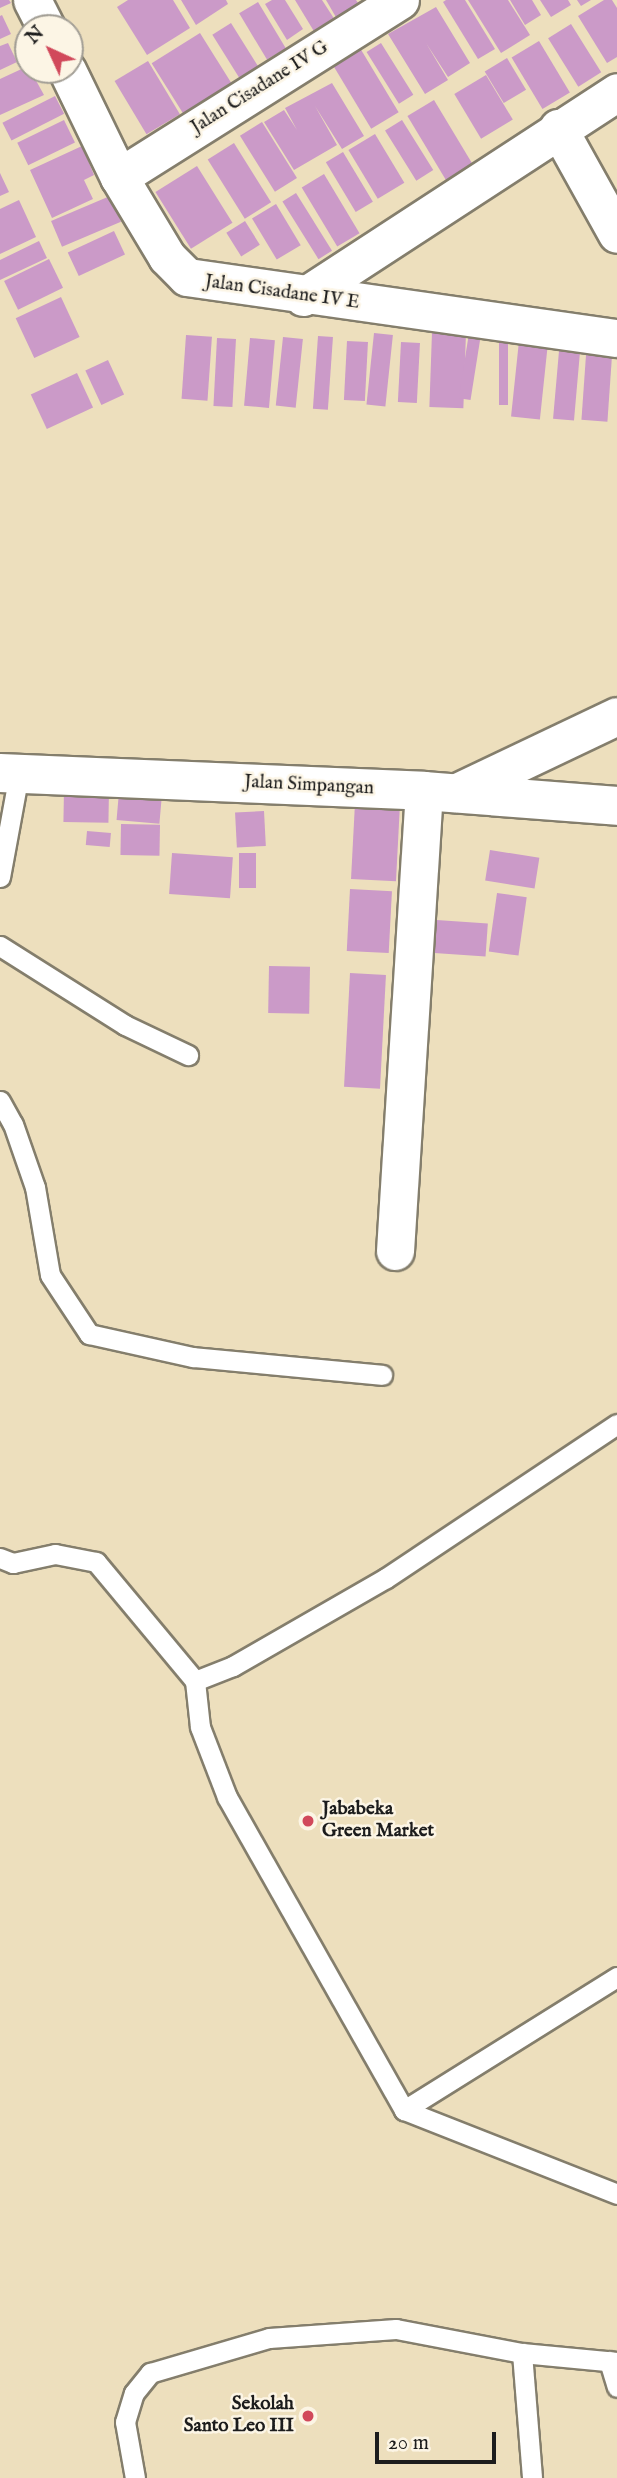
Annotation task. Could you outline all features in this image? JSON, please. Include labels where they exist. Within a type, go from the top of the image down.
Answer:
[{"type":"street","name":"Jalan Cisadane IV G","points":[[119,177],[400,0]]},
{"type":"street","name":"Jalan Cisadane IV E","points":[[74,84],[119,177],[167,257],[187,278],[303,297],[617,338]]},
{"type":"street","points":[[303,297],[558,128],[617,92]]},
{"type":"street","points":[[558,128],[617,234]]},
{"type":"street","points":[[395,1251],[440,792],[617,716]]},
{"type":"street","name":"Jalan Simpangan","points":[[10,773],[440,792],[617,806]]},
{"type":"lane","points":[[0,877],[10,773]]},
{"type":"lane","points":[[0,946],[125,1025],[188,1055]]},
{"type":"lane","points":[[0,1101],[13,1124],[35,1187],[50,1275],[89,1334],[193,1357],[382,1375]]},
{"type":"lane","points":[[195,1681],[233,1666],[386,1578],[617,1424]]},
{"type":"lane","points":[[0,1559],[7,1564],[55,1554],[96,1562],[195,1681],[200,1727],[227,1797],[404,2110],[617,2194]]},
{"type":"lane","points":[[404,2110],[617,1977]]},
{"type":"lane","points":[[135,2478],[125,2422],[134,2393],[150,2373],[269,2337],[396,2329],[522,2353],[613,2361],[617,2387]]},
{"type":"lane","points":[[522,2353],[532,2478]]},
{"type":"building","points":[[0,0],[9,0],[11,3],[0,8]]},
{"type":"building","points":[[128,0],[173,0],[190,28],[147,55],[117,7]]},
{"type":"building","points":[[181,0],[226,0],[228,4],[196,25]]},
{"type":"building","points":[[272,0],[285,0],[303,29],[287,40],[265,4]]},
{"type":"building","points":[[295,0],[322,0],[335,20],[315,33]]},
{"type":"building","points":[[326,0],[356,0],[360,6],[337,19]]},
{"type":"building","points":[[465,0],[495,49],[478,59],[443,2]]},
{"type":"building","points":[[468,0],[508,0],[530,35],[501,53]]},
{"type":"building","points":[[510,0],[532,0],[541,15],[525,25]]},
{"type":"building","points":[[540,0],[568,0],[571,5],[551,17]]},
{"type":"building","points":[[577,0],[591,0],[581,6]]},
{"type":"building","points":[[604,0],[612,0],[617,8],[617,57],[607,63],[578,16]]},
{"type":"building","points":[[258,2],[286,48],[267,60],[239,13]]},
{"type":"building","points":[[436,7],[470,63],[448,77],[426,43],[448,80],[425,94],[388,34]]},
{"type":"building","points":[[2,15],[11,34],[0,39],[0,16]]},
{"type":"building","points":[[231,23],[258,66],[239,78],[212,35]]},
{"type":"building","points":[[571,24],[601,72],[578,87],[548,38]]},
{"type":"building","points":[[200,33],[234,88],[186,118],[152,63]]},
{"type":"building","points":[[539,41],[570,92],[542,109],[512,57]]},
{"type":"building","points":[[8,43],[14,56],[14,63],[0,70],[0,46]]},
{"type":"building","points":[[381,43],[413,95],[399,104],[367,52]]},
{"type":"building","points":[[360,48],[399,112],[371,129],[333,64]]},
{"type":"building","points":[[507,58],[526,90],[504,103],[485,71]]},
{"type":"building","points":[[148,61],[180,114],[147,134],[115,81]]},
{"type":"building","points":[[14,72],[14,84],[38,84],[44,95],[0,115],[0,79]]},
{"type":"building","points":[[486,75],[513,120],[481,139],[454,94]]},
{"type":"building","points":[[332,83],[364,136],[342,149],[315,106],[337,145],[294,170],[264,122],[284,110],[297,130],[285,108]]},
{"type":"building","points":[[55,96],[64,114],[12,141],[2,123]]},
{"type":"building","points":[[434,100],[473,164],[446,180],[407,116]]},
{"type":"building","points":[[64,120],[75,142],[28,165],[17,143]]},
{"type":"building","points":[[402,120],[433,170],[416,181],[385,131]]},
{"type":"building","points":[[262,122],[297,178],[275,192],[240,136]]},
{"type":"building","points":[[375,134],[404,183],[378,199],[348,150]]},
{"type":"building","points":[[234,143],[271,202],[245,219],[208,159]]},
{"type":"building","points":[[82,146],[94,175],[84,180],[93,199],[52,218],[30,170]]},
{"type":"building","points":[[343,152],[373,202],[356,212],[326,162]]},
{"type":"building","points":[[197,166],[233,223],[191,249],[155,192]]},
{"type":"building","points":[[0,173],[9,192],[0,196]]},
{"type":"building","points":[[324,174],[360,233],[337,247],[302,187]]},
{"type":"building","points":[[296,193],[332,251],[318,259],[282,201]]},
{"type":"building","points":[[110,196],[121,222],[62,247],[51,221]]},
{"type":"building","points":[[19,200],[36,237],[0,254],[0,209]]},
{"type":"building","points":[[276,204],[301,245],[277,260],[252,218]]},
{"type":"building","points":[[245,221],[260,245],[241,256],[226,233]]},
{"type":"building","points":[[114,231],[125,255],[79,276],[68,253]]},
{"type":"building","points":[[39,241],[47,258],[0,280],[0,260]]},
{"type":"building","points":[[49,259],[63,288],[18,310],[4,281]]},
{"type":"building","points":[[61,297],[80,337],[34,358],[16,318]]},
{"type":"building","points":[[432,332],[466,333],[463,408],[429,407]]},
{"type":"building","points":[[374,333],[393,335],[385,407],[366,405]]},
{"type":"building","points":[[469,333],[481,335],[471,400],[459,398]]},
{"type":"building","points":[[186,335],[212,337],[207,401],[182,399]]},
{"type":"building","points":[[318,336],[333,337],[328,410],[313,409]]},
{"type":"building","points":[[499,336],[508,336],[508,405],[499,405]]},
{"type":"building","points":[[283,337],[303,339],[296,408],[276,406]]},
{"type":"building","points":[[217,338],[236,339],[232,407],[213,406]]},
{"type":"building","points":[[250,338],[275,340],[269,408],[244,406]]},
{"type":"building","points":[[347,341],[368,342],[365,401],[344,400]]},
{"type":"building","points":[[519,341],[548,344],[540,420],[511,417]]},
{"type":"building","points":[[401,342],[420,343],[417,403],[398,402]]},
{"type":"building","points":[[559,351],[580,353],[574,421],[553,419]]},
{"type":"building","points":[[586,355],[612,357],[607,422],[581,420]]},
{"type":"building","points":[[108,360],[124,394],[101,405],[85,371]]},
{"type":"building","points":[[77,373],[93,407],[47,429],[31,395]]},
{"type":"building","points":[[64,789],[109,790],[108,823],[63,822]]},
{"type":"building","points":[[119,792],[162,796],[159,824],[117,820]]},
{"type":"building","points":[[355,803],[400,805],[396,881],[351,879]]},
{"type":"building","points":[[264,811],[266,846],[237,847],[235,813]]},
{"type":"building","points":[[121,824],[160,825],[159,856],[120,855]]},
{"type":"building","points":[[87,831],[111,833],[110,847],[86,845]]},
{"type":"building","points":[[490,850],[539,858],[535,888],[485,881]]},
{"type":"building","points":[[172,853],[233,857],[230,898],[169,894]]},
{"type":"building","points":[[239,853],[256,853],[256,888],[239,888]]},
{"type":"building","points":[[350,889],[392,891],[389,953],[347,951]]},
{"type":"building","points":[[497,893],[527,897],[518,956],[489,951]]},
{"type":"building","points":[[422,919],[488,924],[486,957],[420,952]]},
{"type":"building","points":[[269,966],[310,967],[309,1014],[268,1013]]},
{"type":"building","points":[[350,973],[386,975],[380,1089],[344,1087]]},
{"type":"place","name":"Jababeka Green Market","points":[[308,1821]]},
{"type":"place","name":"Sekolah Santo Leo III","points":[[308,2416]]}]
